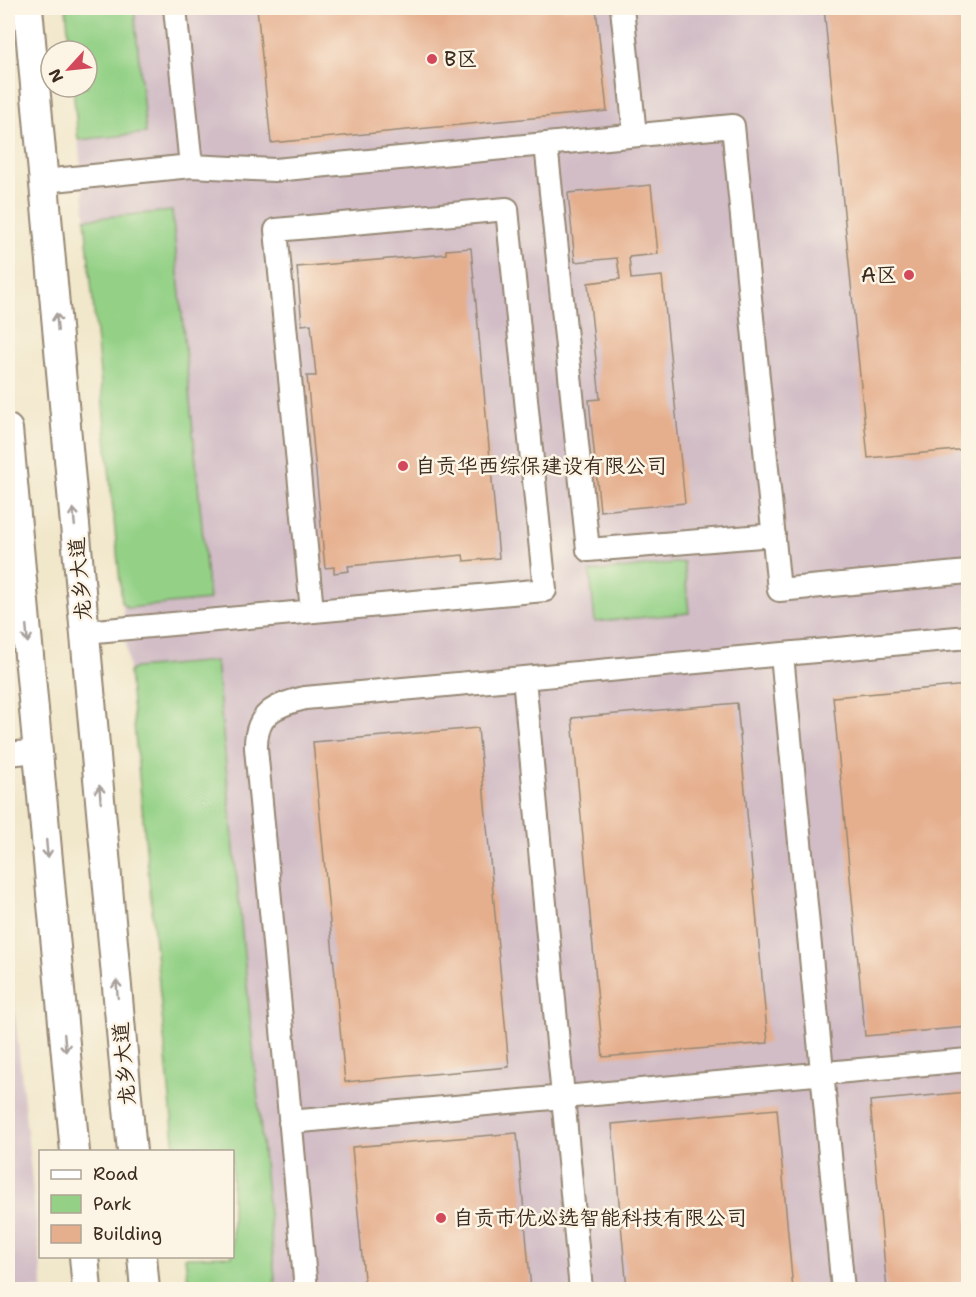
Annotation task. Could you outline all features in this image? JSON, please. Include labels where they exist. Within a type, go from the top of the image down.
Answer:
[{"type":"main road","name":"龙乡大道","points":[[28,8],[132,1150]]},
{"type":"main road","points":[[8,429],[75,1150]]},
{"type":"main road","points":[[84,1258],[87,1290]]},
{"type":"main road","points":[[142,1258],[145,1290]]},
{"type":"lane","points":[[175,8],[191,166]]},
{"type":"lane","points":[[622,8],[635,135]]},
{"type":"lane","points":[[44,181],[191,166],[275,170],[733,126],[779,590],[969,572]]},
{"type":"lane","points":[[546,144],[588,550],[774,535]]},
{"type":"lane","points":[[85,632],[545,590],[507,209],[276,230],[312,611]]},
{"type":"lane","points":[[306,1290],[256,748],[256,734],[262,721],[271,710],[286,702],[305,698],[969,638]]},
{"type":"lane","points":[[782,655],[843,1290]]},
{"type":"lane","points":[[524,678],[581,1290]]},
{"type":"lane","points":[[8,754],[38,751]]},
{"type":"lane","points":[[290,1122],[969,1060]]},
{"type":"shaded area","points":[[66,8],[968,8],[968,1289],[189,1289],[185,1258],[234,1258],[234,1150],[175,1150],[74,99],[99,99],[99,39],[69,39]]},
{"type":"shaded area","points":[[8,945],[43,1289],[8,1289]]},
{"type":"green space","points":[[66,8],[134,8],[146,133],[78,140],[74,99],[99,99],[99,39],[69,39]]},
{"type":"green space","points":[[172,211],[209,600],[128,608],[122,603],[85,219]]},
{"type":"green space","points":[[684,562],[689,613],[595,622],[590,572]]},
{"type":"green space","points":[[216,661],[276,1289],[189,1289],[185,1258],[234,1258],[234,1150],[175,1150],[129,672],[135,668]]},
{"type":"building","name":"B区","points":[[257,8],[596,8],[607,111],[271,143]]},
{"type":"building","name":"A区","points":[[824,8],[968,8],[968,449],[868,458]]},
{"type":"building","points":[[651,185],[658,254],[629,257],[631,279],[662,276],[685,503],[600,511],[589,400],[600,399],[588,283],[620,279],[617,258],[575,262],[568,193]]},
{"type":"building","name":"自贡华西综保建设有限公司","points":[[471,248],[499,558],[464,561],[463,555],[348,566],[349,571],[334,573],[334,567],[325,568],[307,376],[316,376],[311,324],[302,325],[297,267],[446,254],[446,250]]},
{"type":"building","points":[[968,685],[968,1027],[865,1036],[833,697]]},
{"type":"building","points":[[737,703],[768,1043],[603,1057],[572,718]]},
{"type":"building","points":[[478,728],[509,1067],[345,1082],[313,742]]},
{"type":"building","points":[[968,1092],[968,1290],[887,1290],[870,1101]]},
{"type":"building","points":[[777,1109],[793,1290],[627,1290],[612,1124]]},
{"type":"building","name":"自贡市优必选智能科技有限公司","points":[[517,1133],[531,1290],[365,1290],[352,1147]]},
{"type":"place","name":"B区","points":[[432,59]]},
{"type":"place","name":"A区","points":[[909,275]]},
{"type":"place","name":"自贡华西综保建设有限公司","points":[[403,466]]},
{"type":"place","name":"自贡市优必选智能科技有限公司","points":[[441,1218]]}]
